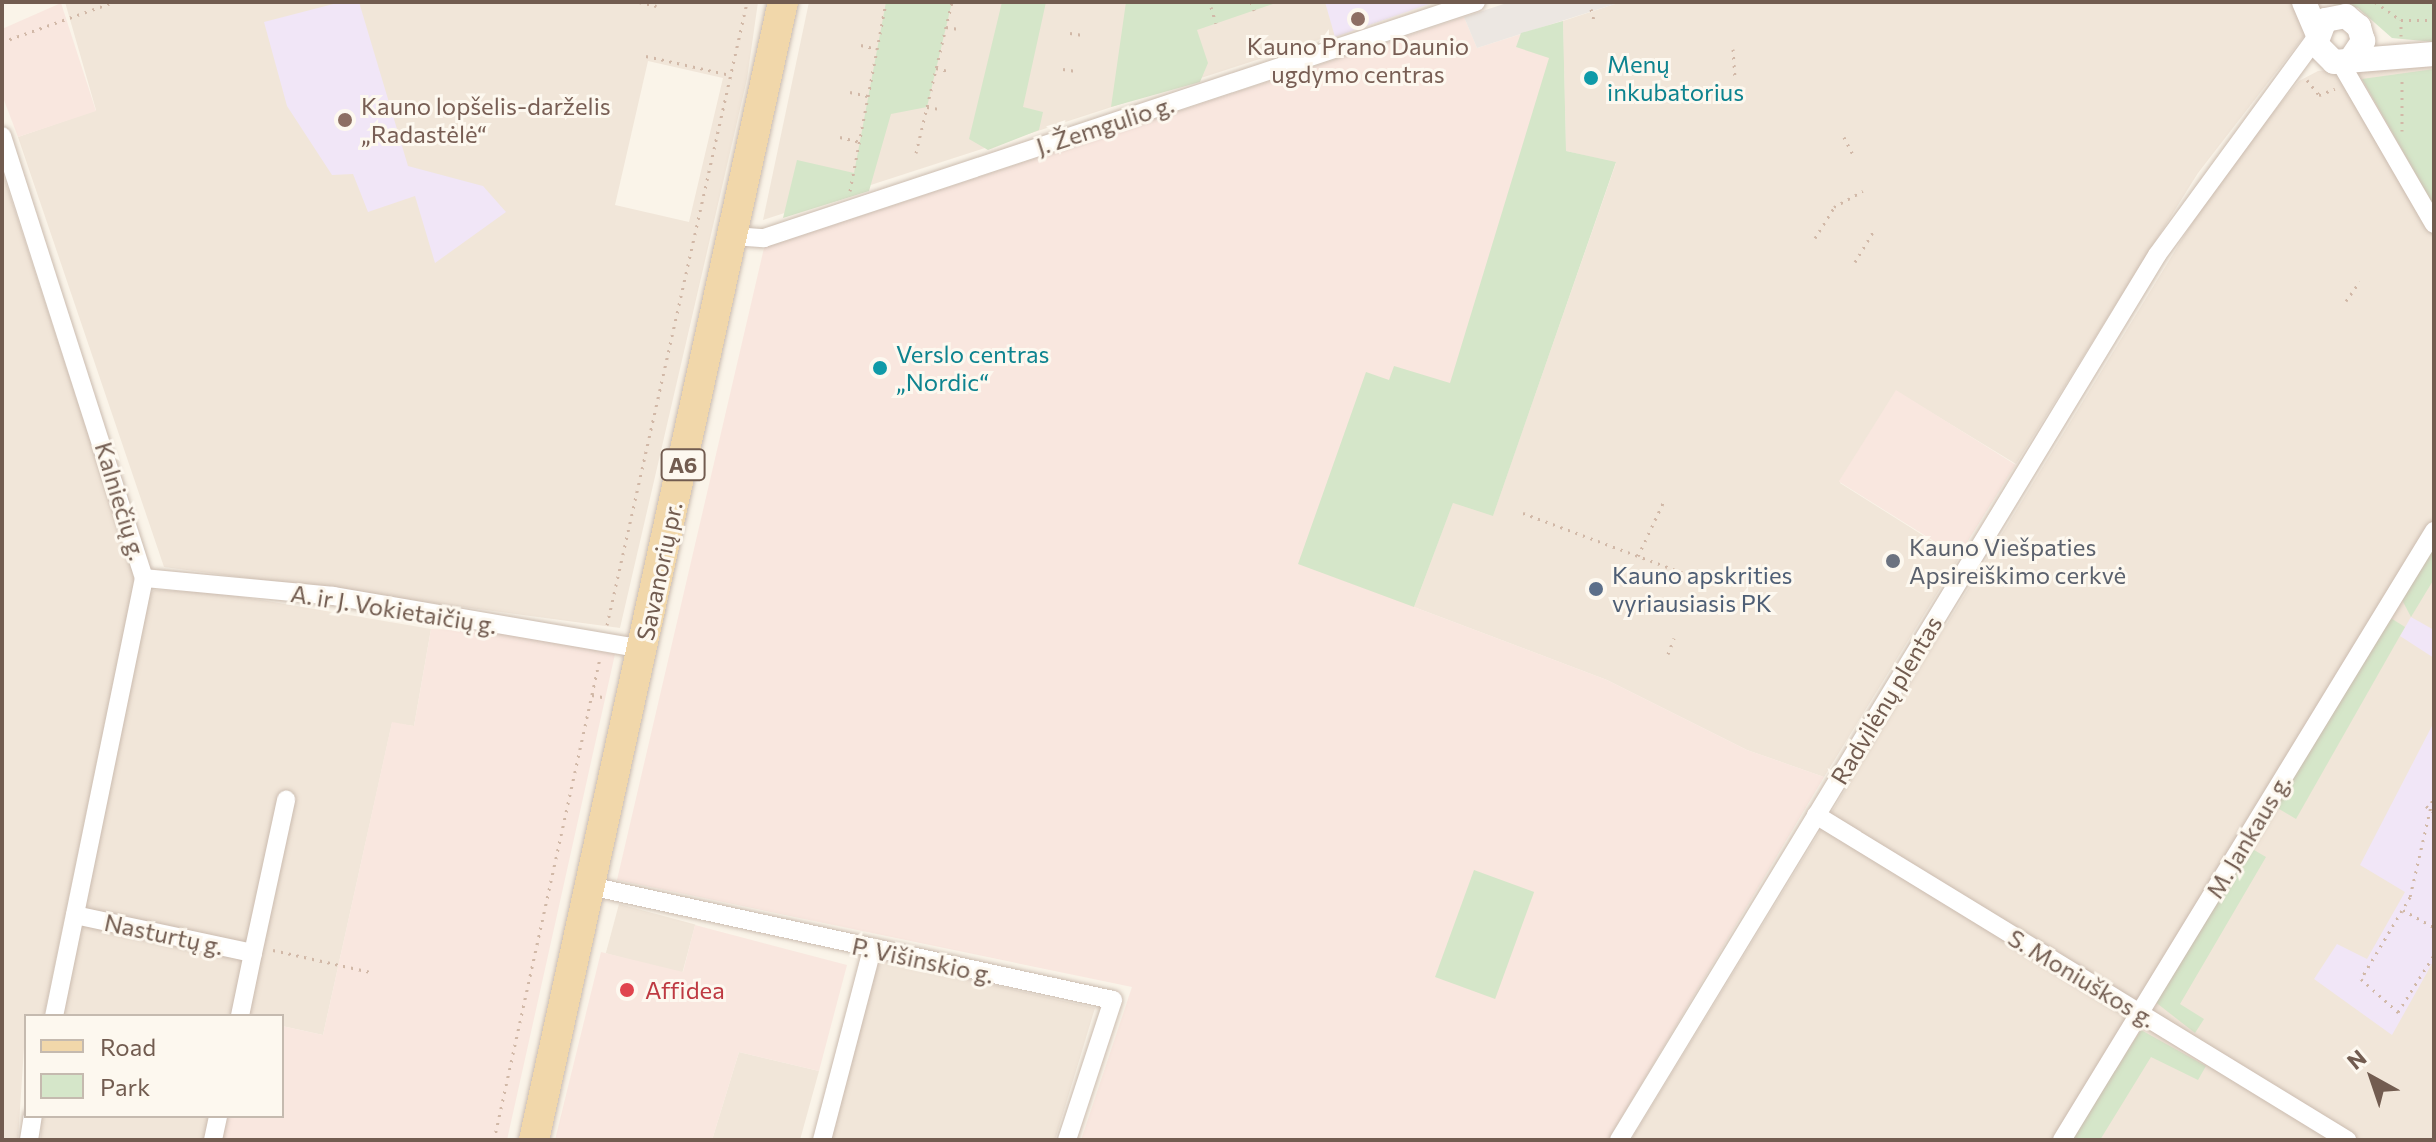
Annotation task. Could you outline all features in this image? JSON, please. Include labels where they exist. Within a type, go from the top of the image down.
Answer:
[{"type":"main road","name":"Savanorių pr.","points":[[534,1140],[783,2]]},
{"type":"street","name":"J. Žemgulio g.","points":[[733,236],[764,238],[1476,2]]},
{"type":"street","points":[[2307,2],[2349,21],[2401,60]]},
{"type":"street","points":[[2307,2],[2330,50],[2434,224]]},
{"type":"street","points":[[2330,50],[2363,41],[2349,21]]},
{"type":"street","points":[[2330,50],[2349,21]]},
{"type":"street","points":[[2330,50],[2401,60],[2434,54]]},
{"type":"street","name":"Radvilėnų plentas","points":[[1619,1140],[2157,255],[2226,153],[2298,69],[2330,50]]},
{"type":"street","name":"Kalniečių g.","points":[[2,136],[144,578],[54,1014]]},
{"type":"street","name":"M. Jankaus g.","points":[[2062,1140],[2434,531]]},
{"type":"street","name":"A. ir J. Vokietaičių g.","points":[[144,578],[333,596],[642,649]]},
{"type":"street","name":"Nasturtų g.","points":[[240,1014],[286,800]]},
{"type":"street","name":"S. Moniuškos g.","points":[[1816,815],[2347,1140]]},
{"type":"street","name":"P. Višinskio g.","points":[[590,886],[1113,1000],[1067,1140]]},
{"type":"street","name":"Nasturtų g.","points":[[75,915],[254,950]]},
{"type":"street","points":[[822,1140],[872,949]]},
{"type":"street","points":[[29,1140],[33,1118]]},
{"type":"street","points":[[213,1140],[218,1118]]},
{"type":"path","points":[[2,42],[114,2]]},
{"type":"path","points":[[639,2],[657,6]]},
{"type":"path","points":[[494,1140],[747,2]]},
{"type":"path","points":[[847,210],[886,2]]},
{"type":"path","points":[[916,153],[952,2]]},
{"type":"path","points":[[1251,2],[1254,10]]},
{"type":"path","points":[[2375,2],[2401,20],[2434,20]]},
{"type":"path","points":[[1211,7],[1216,23]]},
{"type":"path","points":[[1591,9],[1594,20]]},
{"type":"path","points":[[946,27],[959,29]]},
{"type":"path","points":[[1070,33],[1083,35]]},
{"type":"path","points":[[861,45],[877,49]]},
{"type":"path","points":[[1733,49],[1735,76]]},
{"type":"path","points":[[646,56],[730,75]]},
{"type":"path","points":[[2401,60],[2402,169]]},
{"type":"path","points":[[936,68],[948,71]]},
{"type":"path","points":[[1063,69],[1076,71]]},
{"type":"path","points":[[850,92],[868,96]]},
{"type":"path","points":[[927,107],[939,109]]},
{"type":"path","points":[[840,137],[860,142]]},
{"type":"path","points":[[1844,137],[1853,155]]},
{"type":"path","points":[[1815,238],[1834,207],[1863,191]]},
{"type":"path","points":[[1855,262],[1874,230]]},
{"type":"path","points":[[2346,301],[2360,281]]},
{"type":"path","points":[[1638,556],[1663,503]]},
{"type":"path","points":[[1523,513],[1681,575],[1697,578]]},
{"type":"path","points":[[1668,654],[1674,638]]},
{"type":"path","points":[[2434,793],[2426,806],[2403,910],[2361,979],[2398,1012],[2434,955]]},
{"type":"path","points":[[2426,806],[2434,812]]},
{"type":"path","points":[[2403,910],[2434,927]]},
{"type":"path","points":[[254,950],[371,972]]},
{"type":"shaded area","points":[[65,2],[758,2],[747,79],[620,628],[164,567],[18,137],[96,110]],"holes":[[[648,61],[723,78],[689,222],[615,205]]]},
{"type":"shaded area","name":"Kauno lopšelis-darželis „Radastėlė“","points":[[341,2],[359,2],[408,166],[483,186],[506,212],[435,263],[415,196],[368,212],[353,174],[332,175],[287,106],[264,22]]},
{"type":"shaded area","points":[[809,2],[1435,2],[763,220]]},
{"type":"shaded area","name":"Kauno Prano Daunio ugdymo centras","points":[[1325,2],[1435,2],[1335,37]]},
{"type":"shaded area","points":[[1510,2],[1621,2],[1477,48],[1464,17]]},
{"type":"shaded area","points":[[1621,2],[2298,2],[2308,31],[2198,173],[2016,464],[1896,391],[1840,483],[1959,558],[1824,777],[1747,750],[1607,680],[1414,607],[1453,502],[1493,515],[1616,163],[1566,151],[1563,21]]},
{"type":"shaded area","points":[[61,3],[96,111],[18,137],[2,95],[2,29]]},
{"type":"shaded area","points":[[1464,17],[1477,48],[1563,21],[1566,151],[1616,162],[1493,516],[1453,503],[1414,607],[1607,680],[1747,750],[1824,777],[1608,1140],[1081,1140],[1132,987],[617,880],[764,248]]},
{"type":"shaded area","points":[[2434,63],[2434,1140],[1631,1140],[2222,174],[2299,81],[2318,71]]},
{"type":"shaded area","points":[[2,171],[135,577],[44,1014],[24,1014],[18,1140],[2,1140]]},
{"type":"shaded area","points":[[1896,390],[2016,465],[1958,556],[1839,482]]},
{"type":"shaded area","points":[[155,590],[220,593],[431,629],[414,726],[392,723],[323,1035],[284,1026],[284,1014],[61,1014],[148,594]]},
{"type":"shaded area","points":[[2411,617],[2434,630],[2434,658],[2400,636]]},
{"type":"shaded area","points":[[431,629],[503,632],[615,654],[507,1140],[221,1140],[226,1118],[284,1118],[284,1026],[323,1035],[392,722],[414,726]]},
{"type":"shaded area","points":[[2434,722],[2434,960],[2392,1035],[2314,979],[2337,944],[2367,959],[2405,892],[2360,865]]},
{"type":"shaded area","points":[[619,904],[695,924],[682,974],[606,953]]},
{"type":"shaded area","points":[[695,925],[847,965],[819,1071],[739,1052],[712,1140],[555,1140],[601,952],[683,972]]},
{"type":"shaded area","points":[[878,959],[1095,1008],[1055,1140],[826,1140]]},
{"type":"shaded area","points":[[739,1052],[819,1071],[800,1140],[712,1140]]},
{"type":"shaded area","points":[[41,1118],[212,1118],[212,1140],[41,1140]]},
{"type":"green space","points":[[886,2],[952,2],[927,107],[891,114],[869,191],[783,218],[797,160],[854,173]]},
{"type":"green space","points":[[1002,2],[1046,2],[1023,107],[1043,112],[1039,130],[988,150],[969,139]]},
{"type":"green space","points":[[1126,2],[1273,4],[1197,30],[1208,63],[1200,82],[1111,107]]},
{"type":"green space","points":[[2320,2],[2434,2],[2434,42],[2392,38],[2358,8]]},
{"type":"green space","points":[[1563,21],[1566,151],[1616,162],[1493,516],[1453,503],[1414,607],[1298,564],[1366,372],[1389,380],[1394,366],[1450,383],[1549,58],[1516,47],[1521,33]]},
{"type":"green space","points":[[2434,69],[2434,206],[2362,79]]},
{"type":"green space","points":[[2434,544],[2434,579],[2411,617],[2401,598]]},
{"type":"green space","points":[[2389,617],[2405,627],[2296,819],[2274,806]]},
{"type":"green space","points":[[2249,847],[2266,857],[2180,1004],[2204,1019],[2195,1033],[2154,1001]]},
{"type":"green space","points":[[1474,870],[1534,892],[1495,999],[1435,977]]},
{"type":"green space","points":[[2141,1030],[2206,1066],[2198,1080],[2151,1057],[2100,1140],[2070,1140]]},
{"type":"place","name":"Kauno Prano Daunio ugdymo centras","points":[[1358,19]]},
{"type":"place","name":"Menų inkubatorius","points":[[1591,78]]},
{"type":"place","name":"Kauno lopšelis-darželis „Radastėlė“","points":[[345,120]]},
{"type":"place","name":"Verslo centras „Nordic“","points":[[880,368]]},
{"type":"place","name":"Kauno Viešpaties Apsireiškimo cerkvė","points":[[1893,561]]},
{"type":"place","name":"Kauno apskrities vyriausiasis PK","points":[[1596,589]]},
{"type":"place","name":"Affidea","points":[[627,990]]}]
